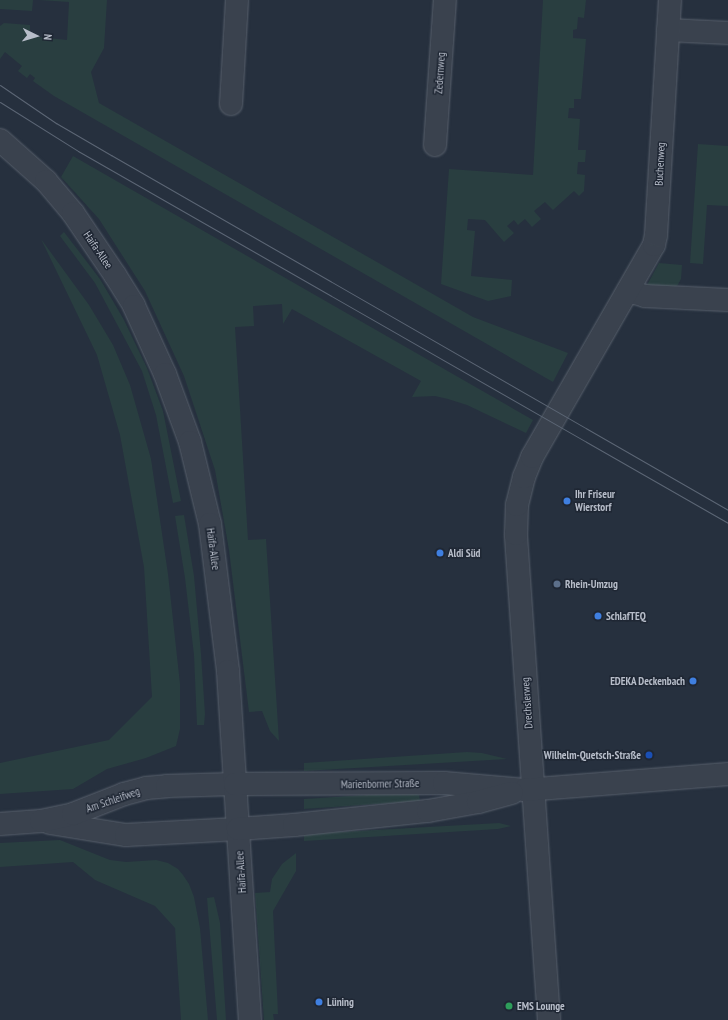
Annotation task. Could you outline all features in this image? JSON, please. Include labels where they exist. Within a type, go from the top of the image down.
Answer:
[{"type":"street","points":[[231,104],[237,0]]},
{"type":"street","name":"Zedernweg","points":[[435,145],[445,0]]},
{"type":"street","name":"Buchenweg","points":[[566,397],[654,245],[656,235],[670,0]]},
{"type":"street","points":[[668,30],[728,34]]},
{"type":"street","name":"Haifa-Allee","points":[[0,140],[46,181],[73,212],[99,249],[134,306],[178,407],[190,442],[210,524],[228,671],[250,1020]]},
{"type":"street","points":[[628,291],[645,296],[728,300]]},
{"type":"street","name":"Drechslerweg","points":[[549,1020],[529,789],[516,534],[517,505],[524,477],[532,457],[566,397]]},
{"type":"street","name":"Marienborner Straße","points":[[235,784],[444,783],[529,789],[728,774]]},
{"type":"street","name":"Am Schleifweg","points":[[0,824],[41,821],[73,814],[124,794],[146,788],[235,784]]},
{"type":"street","name":"Marienborner Straße","points":[[238,829],[428,811],[478,802],[529,789]]},
{"type":"street","name":"Am Schleifweg","points":[[41,821],[126,835],[238,829]]},
{"type":"green space","points":[[0,0],[33,0],[32,11],[0,9]]},
{"type":"green space","points":[[39,0],[107,0],[104,48],[91,72],[99,103],[473,317],[568,353],[553,382],[54,96],[33,81],[35,78],[30,74],[27,78],[18,71],[22,66],[5,52],[0,59],[0,26],[4,23],[30,25],[30,36],[67,40],[69,2]]},
{"type":"green space","points":[[543,0],[586,0],[584,18],[578,17],[577,29],[573,30],[573,38],[586,39],[581,99],[574,99],[574,108],[569,108],[568,118],[580,119],[578,150],[586,150],[585,162],[578,162],[577,174],[585,175],[584,191],[579,196],[574,191],[553,210],[545,202],[534,211],[541,219],[532,227],[525,219],[518,225],[514,220],[507,226],[514,233],[504,242],[485,220],[468,219],[467,230],[475,231],[471,276],[512,280],[511,296],[488,301],[441,284],[449,169],[533,175]]},
{"type":"green space","points":[[698,144],[728,146],[728,206],[707,205],[703,264],[690,263]]},
{"type":"green space","points":[[73,156],[533,420],[526,433],[467,405],[448,399],[435,396],[412,397],[421,381],[292,309],[283,324],[282,304],[253,306],[254,326],[235,327],[248,540],[266,539],[279,741],[270,731],[262,711],[249,712],[229,550],[215,470],[184,376],[145,291],[99,219],[61,177]]},
{"type":"green space","points":[[64,232],[100,279],[124,320],[147,368],[163,411],[181,501],[173,503],[156,415],[142,371],[95,283],[60,236]]},
{"type":"green space","points":[[41,239],[89,305],[113,345],[130,385],[151,459],[168,574],[180,684],[180,729],[176,746],[146,758],[107,769],[73,789],[0,794],[0,763],[109,740],[152,697],[144,567],[120,435],[97,355]]},
{"type":"green space","points":[[659,263],[682,265],[681,279],[676,288],[646,287]]},
{"type":"green space","points":[[184,515],[194,576],[201,654],[205,714],[204,725],[197,725],[194,655],[185,578],[175,516]]},
{"type":"green space","points":[[467,752],[482,753],[507,759],[304,771],[304,763]]},
{"type":"green space","points":[[413,792],[419,795],[420,801],[304,809],[304,799]]},
{"type":"green space","points":[[499,823],[511,826],[498,829],[304,841],[304,834]]},
{"type":"green space","points":[[60,840],[110,860],[126,862],[156,860],[168,863],[178,869],[183,875],[189,884],[194,897],[200,928],[208,1020],[181,1020],[175,928],[155,906],[95,880],[73,862],[0,867],[0,843]]},
{"type":"green space","points":[[296,853],[296,871],[273,911],[278,1014],[273,1014],[274,1020],[264,1020],[255,893],[270,892],[272,879],[282,864]]},
{"type":"green space","points":[[214,897],[220,923],[226,1020],[217,1020],[207,898]]},
{"type":"tram line","points":[[0,85],[56,123],[728,510]]},
{"type":"tram line","points":[[0,102],[78,151],[728,523]]},
{"type":"place","name":"Ihr Friseur Wierstorf","points":[[567,501]]},
{"type":"place","name":"Aldi Süd","points":[[440,553]]},
{"type":"place","name":"Rhein-Umzug","points":[[557,584]]},
{"type":"place","name":"SchlafTEQ","points":[[598,616]]},
{"type":"place","name":"EDEKA Deckenbach","points":[[693,681]]},
{"type":"place","name":"Wilhelm-Quetsch-Straße","points":[[649,755]]},
{"type":"place","name":"Lüning","points":[[319,1002]]},
{"type":"place","name":"EMS Lounge","points":[[509,1006]]}]
